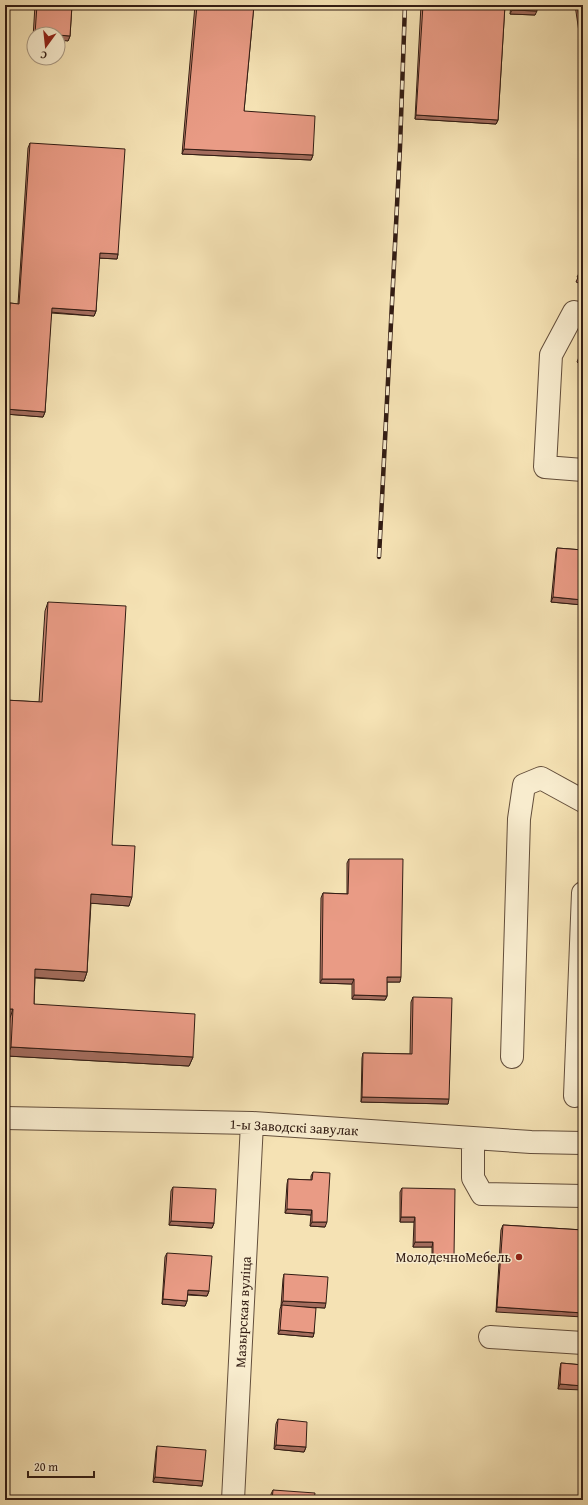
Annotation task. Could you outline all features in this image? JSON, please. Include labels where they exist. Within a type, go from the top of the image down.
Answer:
[{"type":"street","points":[[583,318],[574,312],[551,355],[545,467],[583,470]]},
{"type":"street","points":[[512,1057],[519,820],[524,785],[541,778],[583,801]]},
{"type":"street","points":[[575,1096],[583,893]]},
{"type":"street","name":"1-ы Заводскі завулак","points":[[5,1118],[252,1123],[531,1142],[583,1143]]},
{"type":"street","name":"Мазырская вуліца","points":[[233,1500],[252,1123]]},
{"type":"street","points":[[473,1138],[473,1178],[482,1194],[583,1196]]},
{"type":"street","points":[[490,1337],[583,1343]]},
{"type":"building","points":[[37,5],[72,5],[70,36],[66,36],[66,26],[36,26]]},
{"type":"building","points":[[197,5],[254,5],[244,111],[315,116],[313,155],[184,149]]},
{"type":"building","points":[[423,5],[505,5],[498,120],[416,115]]},
{"type":"building","points":[[512,5],[537,5],[537,11],[512,10]]},
{"type":"building","points":[[577,5],[583,5],[583,43]]},
{"type":"building","points":[[30,143],[125,149],[118,254],[100,253],[96,311],[52,308],[45,412],[5,409],[5,378],[10,303],[19,304]]},
{"type":"building","points":[[583,266],[583,280],[577,277]]},
{"type":"building","points":[[583,352],[583,361],[579,357]]},
{"type":"building","points":[[557,548],[583,550],[583,600],[553,597]]},
{"type":"building","points":[[48,602],[126,606],[112,845],[135,846],[132,897],[91,894],[87,972],[35,969],[34,1004],[195,1014],[193,1057],[11,1047],[13,1009],[5,1009],[5,700],[42,702]]},
{"type":"building","points":[[349,859],[403,859],[401,977],[387,977],[387,996],[354,995],[354,979],[322,979],[323,893],[348,894]]},
{"type":"building","points":[[413,997],[452,998],[449,1099],[362,1097],[363,1053],[412,1054]]},
{"type":"building","points":[[313,1172],[330,1173],[327,1222],[312,1222],[312,1210],[287,1209],[288,1179],[312,1180]]},
{"type":"building","points":[[173,1187],[216,1189],[214,1223],[171,1221]]},
{"type":"building","points":[[402,1188],[455,1189],[454,1256],[433,1256],[433,1242],[415,1242],[415,1217],[401,1217]]},
{"type":"building","points":[[503,1225],[583,1230],[583,1313],[497,1307]]},
{"type":"building","points":[[167,1253],[212,1256],[209,1291],[188,1290],[187,1301],[163,1299]]},
{"type":"building","points":[[284,1274],[328,1277],[326,1303],[283,1301]]},
{"type":"building","points":[[282,1305],[316,1308],[314,1333],[280,1330]]},
{"type":"building","points":[[561,1363],[583,1365],[583,1386],[560,1384]]},
{"type":"building","points":[[278,1419],[307,1422],[306,1447],[276,1445]]},
{"type":"building","points":[[157,1446],[206,1450],[203,1481],[155,1477]]},
{"type":"building","points":[[273,1490],[315,1493],[314,1500],[272,1500]]},
{"type":"building","points":[[390,1498],[430,1499],[430,1500],[390,1500]]},
{"type":"railway","points":[[379,557],[400,147],[405,5]]},
{"type":"place","name":"МолодечноМебель","points":[[519,1257]]}]
